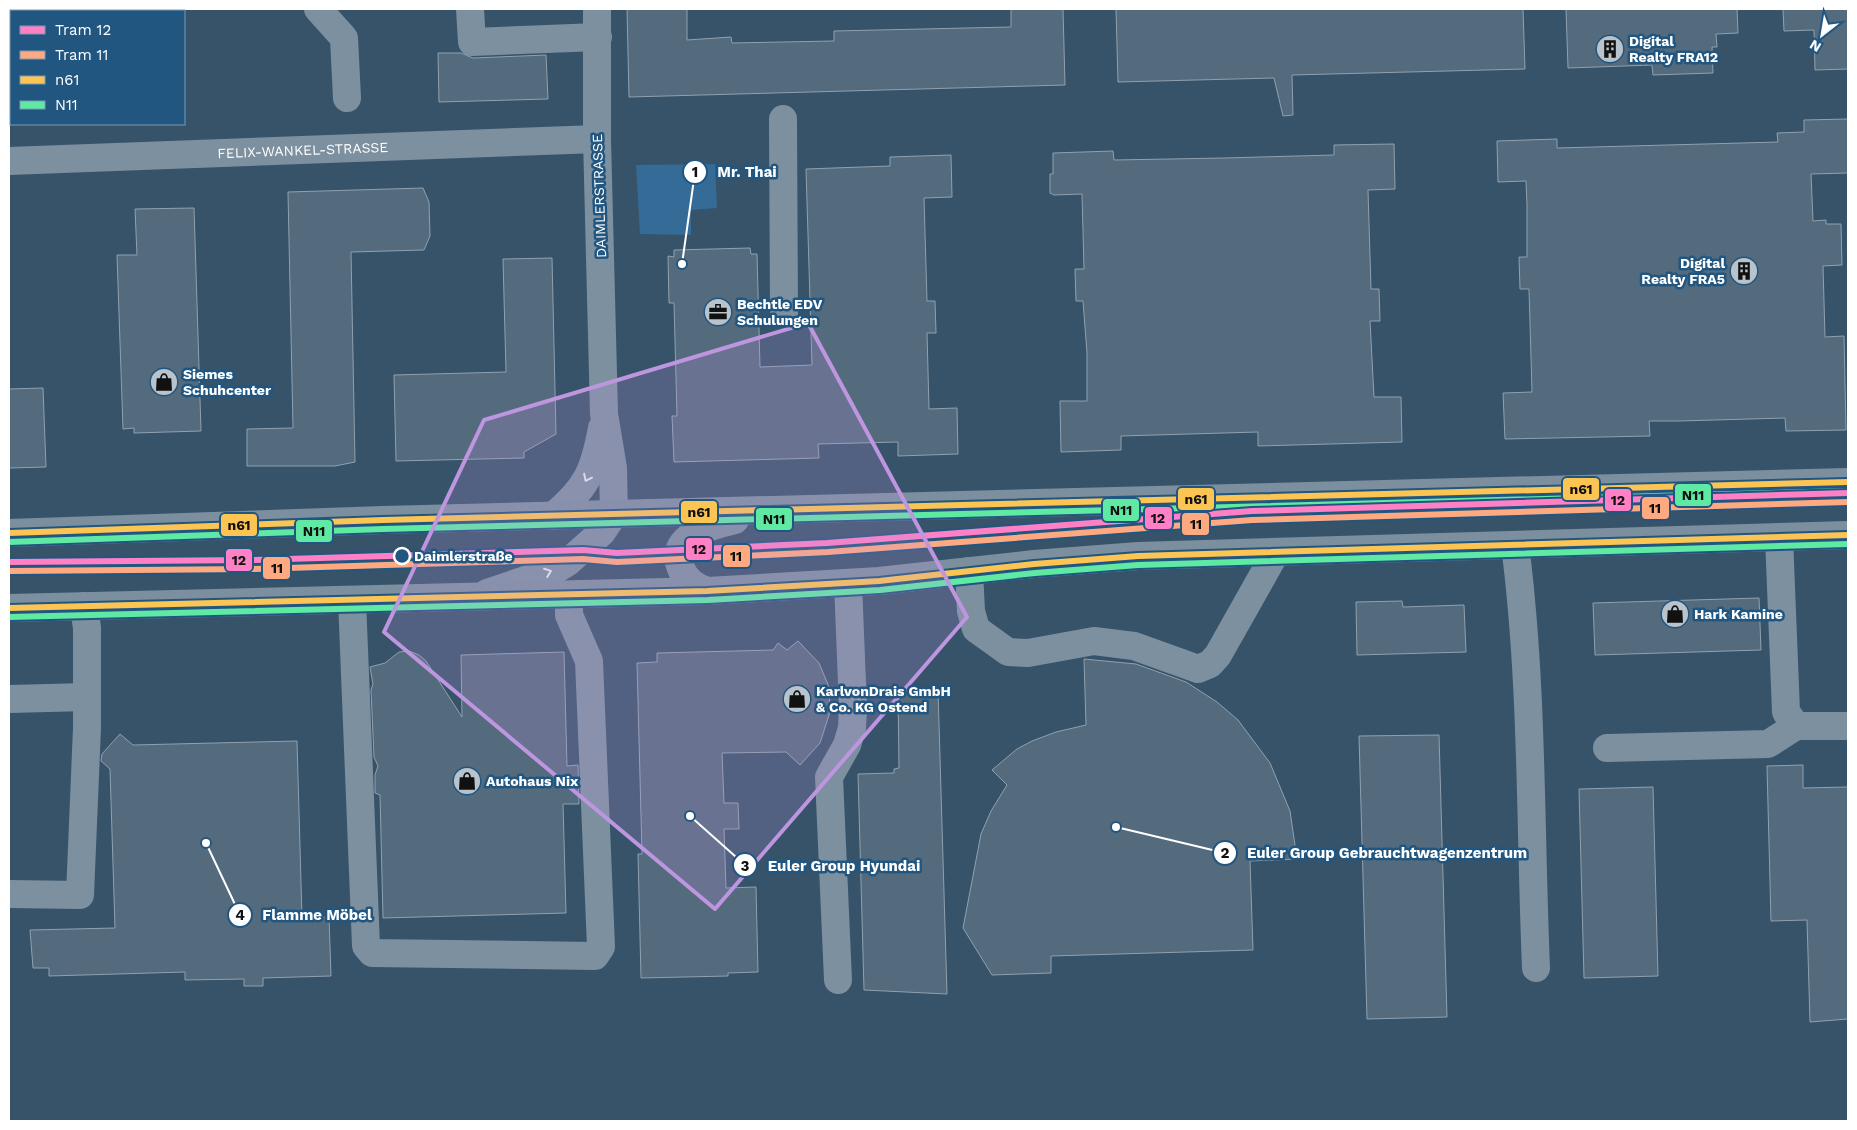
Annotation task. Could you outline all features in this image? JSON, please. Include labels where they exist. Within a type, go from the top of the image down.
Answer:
[{"type":"main road","points":[[9,533],[614,514],[1848,482]]},
{"type":"main road","points":[[708,591],[696,587],[683,574],[678,560],[679,549],[697,532],[768,511]]},
{"type":"main road","points":[[9,608],[708,591],[848,583],[1138,556],[1848,535]]},
{"type":"street","points":[[318,9],[344,38],[347,98]]},
{"type":"street","points":[[470,9],[472,42],[598,37]]},
{"type":"street","name":"DAIMLERSTRASSE","points":[[597,9],[597,139],[604,414],[613,468],[614,514]]},
{"type":"street","points":[[783,119],[784,313]]},
{"type":"street","name":"FELIX-WANKEL-STRASSE","points":[[9,161],[597,139]]},
{"type":"street","name":"DAIMLERSTRASSE","points":[[553,516],[574,499],[582,488],[597,451],[604,414]]},
{"type":"street","points":[[469,598],[500,590],[555,570],[592,542],[614,514]]},
{"type":"street","points":[[1779,537],[1786,712],[1796,726]]},
{"type":"street","points":[[1515,545],[1523,603],[1527,668],[1536,968]]},
{"type":"street","points":[[969,571],[971,611],[976,629],[1008,652],[1028,652],[1094,641],[1134,646],[1198,669],[1210,664],[1218,655],[1276,552]]},
{"type":"street","points":[[838,980],[830,778],[847,745],[852,728],[853,708],[848,583]]},
{"type":"street","points":[[352,600],[366,946],[372,953],[594,956],[601,947],[589,661],[569,615],[569,595]]},
{"type":"street","points":[[9,894],[80,895],[87,697],[84,606]]},
{"type":"street","points":[[9,699],[87,697]]},
{"type":"street","points":[[1608,748],[1768,744],[1796,726],[1848,726]]},
{"type":"highlighted area","points":[[808,323],[967,617],[715,909],[384,632],[484,420]]},
{"type":"shaded area","points":[[715,164],[717,208],[691,210],[691,235],[640,234],[636,165]]},
{"type":"building","points":[[627,9],[687,9],[687,40],[731,37],[732,43],[834,41],[834,31],[1011,27],[1011,9],[1063,9],[1065,85],[629,97]]},
{"type":"building","points":[[1116,9],[1523,9],[1525,69],[1292,75],[1293,115],[1283,116],[1274,78],[1118,82]]},
{"type":"building","points":[[1566,9],[1737,9],[1738,33],[1716,34],[1717,47],[1712,47],[1713,73],[1653,75],[1652,65],[1568,68]]},
{"type":"building","points":[[1783,9],[1848,9],[1848,69],[1815,70],[1814,30],[1784,31]]},
{"type":"building","points":[[438,53],[461,53],[473,58],[546,55],[548,99],[439,102]]},
{"type":"building","points":[[1848,119],[1848,173],[1811,174],[1813,221],[1826,220],[1826,224],[1841,224],[1842,265],[1823,266],[1825,337],[1844,336],[1846,430],[1786,431],[1785,418],[1649,421],[1650,436],[1505,439],[1503,393],[1532,392],[1529,289],[1520,289],[1519,257],[1527,257],[1527,205],[1526,181],[1498,182],[1497,141],[1557,139],[1557,148],[1778,142],[1777,133],[1804,132],[1804,120]]},
{"type":"building","points":[[1394,144],[1395,189],[1368,190],[1371,289],[1379,289],[1380,321],[1370,321],[1374,397],[1401,397],[1402,442],[1258,446],[1258,432],[1121,436],[1121,450],[1061,452],[1060,401],[1087,401],[1087,353],[1083,301],[1076,301],[1075,269],[1084,269],[1082,194],[1054,195],[1050,193],[1050,174],[1053,174],[1053,153],[1113,151],[1114,160],[1224,158],[1334,155],[1334,145]]},
{"type":"building","points":[[951,155],[952,197],[924,198],[927,301],[935,301],[936,333],[927,333],[929,409],[957,408],[958,454],[898,456],[898,442],[818,444],[819,458],[674,462],[672,416],[677,416],[674,303],[669,303],[668,256],[674,257],[674,250],[750,248],[751,254],[757,254],[760,367],[812,365],[806,169],[890,166],[890,157]]},
{"type":"building","points":[[423,188],[429,202],[430,236],[424,250],[351,252],[355,462],[335,466],[247,466],[247,429],[293,428],[288,192]]},
{"type":"building","points":[[194,208],[201,431],[134,433],[134,428],[123,429],[117,255],[137,255],[135,209]]},
{"type":"building","points":[[552,258],[556,434],[524,452],[524,458],[396,461],[394,375],[506,372],[503,259]]},
{"type":"building","points":[[43,388],[46,467],[9,468],[9,389]]},
{"type":"building","points":[[1759,598],[1761,650],[1595,655],[1593,603]]},
{"type":"building","points":[[1402,601],[1403,607],[1464,605],[1466,652],[1357,655],[1356,602]]},
{"type":"building","points":[[798,641],[819,663],[829,687],[830,712],[820,743],[800,765],[786,752],[722,753],[724,803],[738,803],[739,829],[724,829],[726,888],[756,887],[758,972],[728,973],[728,976],[641,978],[638,854],[642,854],[637,663],[657,662],[657,653],[773,650],[778,643],[787,650]]},
{"type":"building","points":[[409,651],[419,655],[426,661],[462,717],[461,655],[564,652],[567,766],[578,765],[579,804],[563,804],[566,913],[383,918],[380,795],[375,793],[375,775],[378,766],[374,757],[371,690],[373,684],[370,667],[385,663],[399,652]]},
{"type":"building","points":[[1084,659],[1136,664],[1186,682],[1217,702],[1238,720],[1270,763],[1290,811],[1297,859],[1250,861],[1253,950],[1051,956],[1051,973],[992,975],[963,928],[981,834],[991,811],[1007,785],[992,770],[1017,749],[1032,741],[1056,732],[1086,725]]},
{"type":"building","points":[[938,690],[947,994],[864,990],[858,774],[894,773],[894,769],[899,768],[898,691]]},
{"type":"building","points":[[120,734],[133,745],[297,741],[302,918],[329,917],[331,976],[263,978],[263,986],[244,986],[244,979],[185,980],[185,972],[49,976],[49,968],[33,968],[30,930],[115,928],[110,769],[101,761],[102,754]]},
{"type":"building","points":[[1439,735],[1447,1017],[1367,1019],[1359,736]]},
{"type":"building","points":[[1803,765],[1803,788],[1848,787],[1848,1019],[1810,1022],[1807,920],[1771,921],[1767,766]]},
{"type":"building","points":[[1653,787],[1658,976],[1584,978],[1579,789]]},
{"type":"tram line","name":"12","points":[[9,562],[254,560],[583,550],[617,553],[827,543],[1252,511],[1848,493]]},
{"type":"tram line","name":"11","points":[[9,571],[254,569],[583,559],[617,562],[828,552],[1252,520],[1848,502]]},
{"type":"transit line","name":"n61","points":[[9,533],[383,520],[1848,482]]},
{"type":"transit line","name":"N11","points":[[9,542],[383,529],[1848,491]]},
{"type":"transit line","name":"n61","points":[[9,608],[707,591],[879,581],[1034,564],[1138,556],[1848,535]]},
{"type":"transit line","name":"N11","points":[[9,617],[708,600],[880,590],[1035,573],[1138,565],[1848,544]]},
{"type":"place","name":"Digital Realty FRA12","points":[[1610,49]]},
{"type":"place","name":"Mr. Thai","points":[[682,264]]},
{"type":"place","name":"Digital Realty FRA5","points":[[1744,271]]},
{"type":"place","name":"Bechtle EDV Schulungen","points":[[718,312]]},
{"type":"place","name":"Siemes Schuhcenter","points":[[164,382]]},
{"type":"place","name":"Daimlerstraße","points":[[402,556]]},
{"type":"place","name":"Hark Kamine","points":[[1675,614]]},
{"type":"place","name":"KarlvonDrais GmbH & Co. KG Ostend","points":[[797,699]]},
{"type":"place","name":"Autohaus Nix","points":[[467,781]]},
{"type":"place","name":"Euler Group Hyundai","points":[[690,816]]},
{"type":"place","name":"Euler Group Gebrauchtwagenzentrum","points":[[1116,827]]},
{"type":"place","name":"Flamme Möbel","points":[[206,843]]}]
